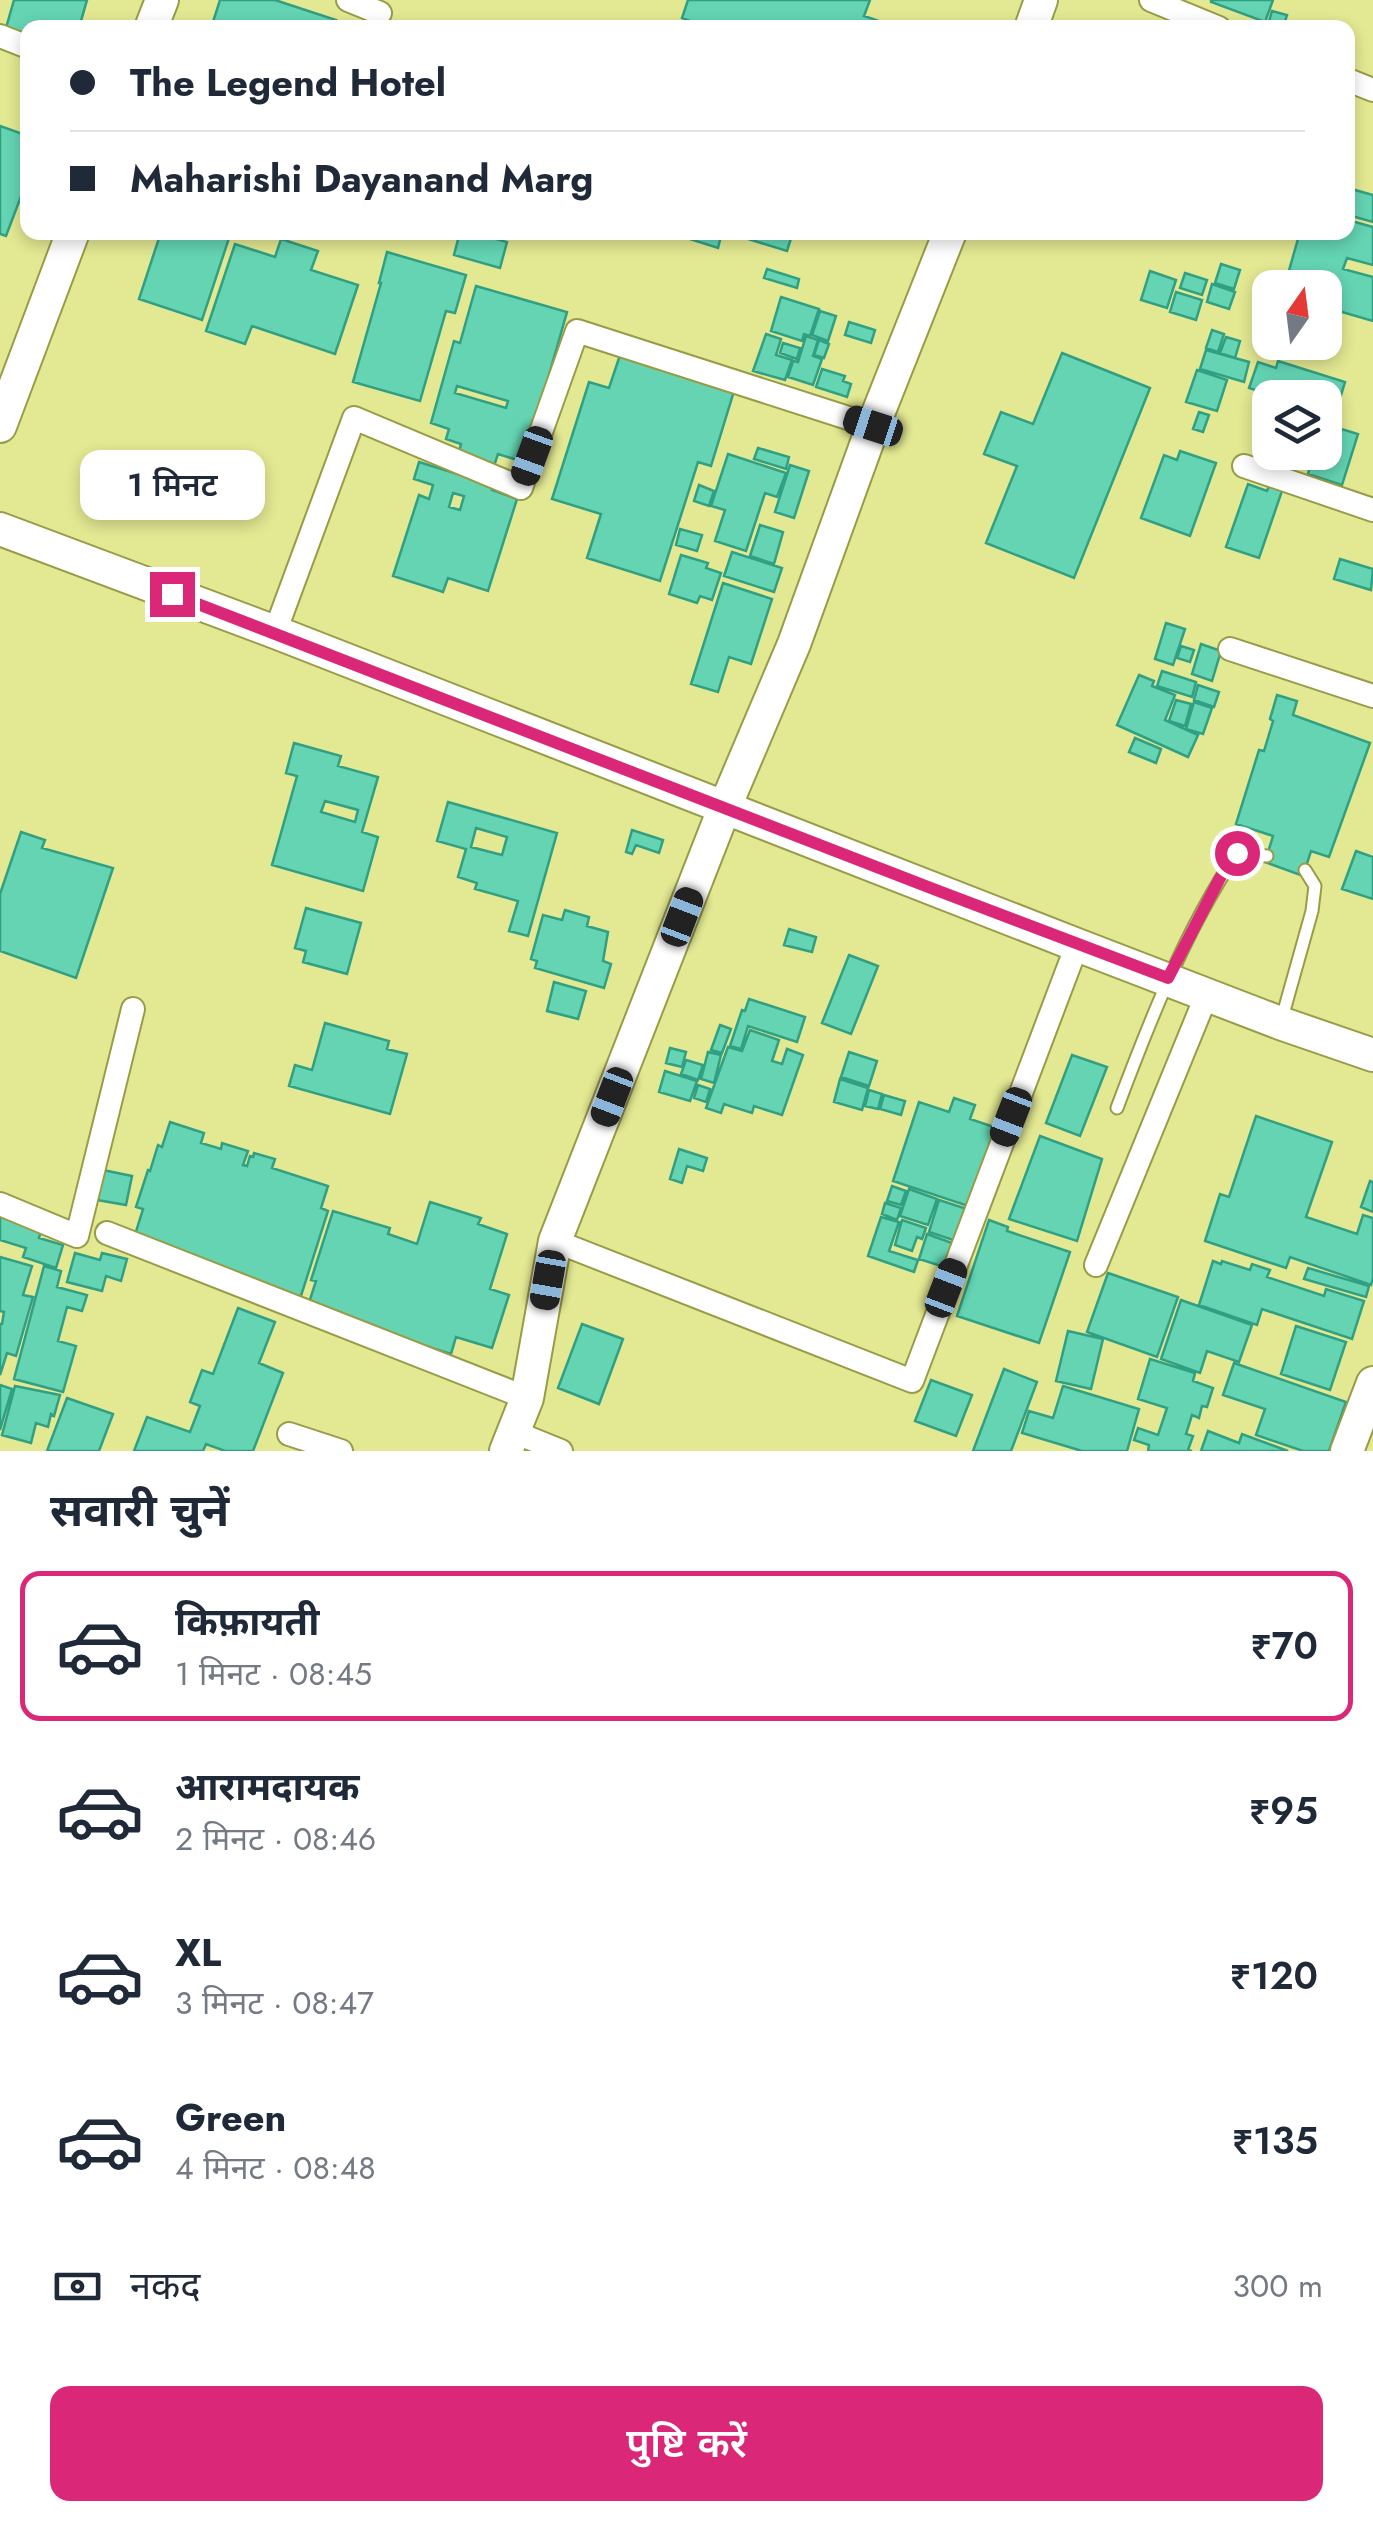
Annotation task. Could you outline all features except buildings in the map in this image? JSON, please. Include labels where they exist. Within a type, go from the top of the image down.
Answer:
[{"type":"street","points":[[348,0],[380,12]]},
{"type":"street","points":[[1151,0],[1200,20]]},
{"type":"street","points":[[0,426],[70,240]]},
{"type":"street","points":[[561,1451],[510,1441],[527,1398],[556,1241],[724,808],[794,644],[873,426],[947,240]]},
{"type":"street","points":[[275,632],[354,418],[520,488],[577,331],[873,426]]},
{"type":"street","points":[[1244,466],[1373,510]]},
{"type":"street","points":[[0,529],[1280,1023],[1373,1055]]},
{"type":"street","points":[[1230,649],[1373,696]]},
{"type":"street","points":[[556,1241],[912,1381],[1077,945]]},
{"type":"street","points":[[1096,1264],[1207,994]]},
{"type":"street","points":[[0,1204],[77,1236],[134,1008]]},
{"type":"street","points":[[108,1233],[527,1398]]},
{"type":"street","points":[[1347,1451],[1373,1384]]},
{"type":"street","points":[[289,1434],[341,1451]]},
{"type":"lane","points":[[1117,1108],[1168,978],[1220,878],[1237,853],[1267,856]]},
{"type":"lane","points":[[1280,1023],[1312,910],[1315,886],[1304,870]]},
{"type":"route","points":[[172,594],[1168,978],[1237,853]]}]
